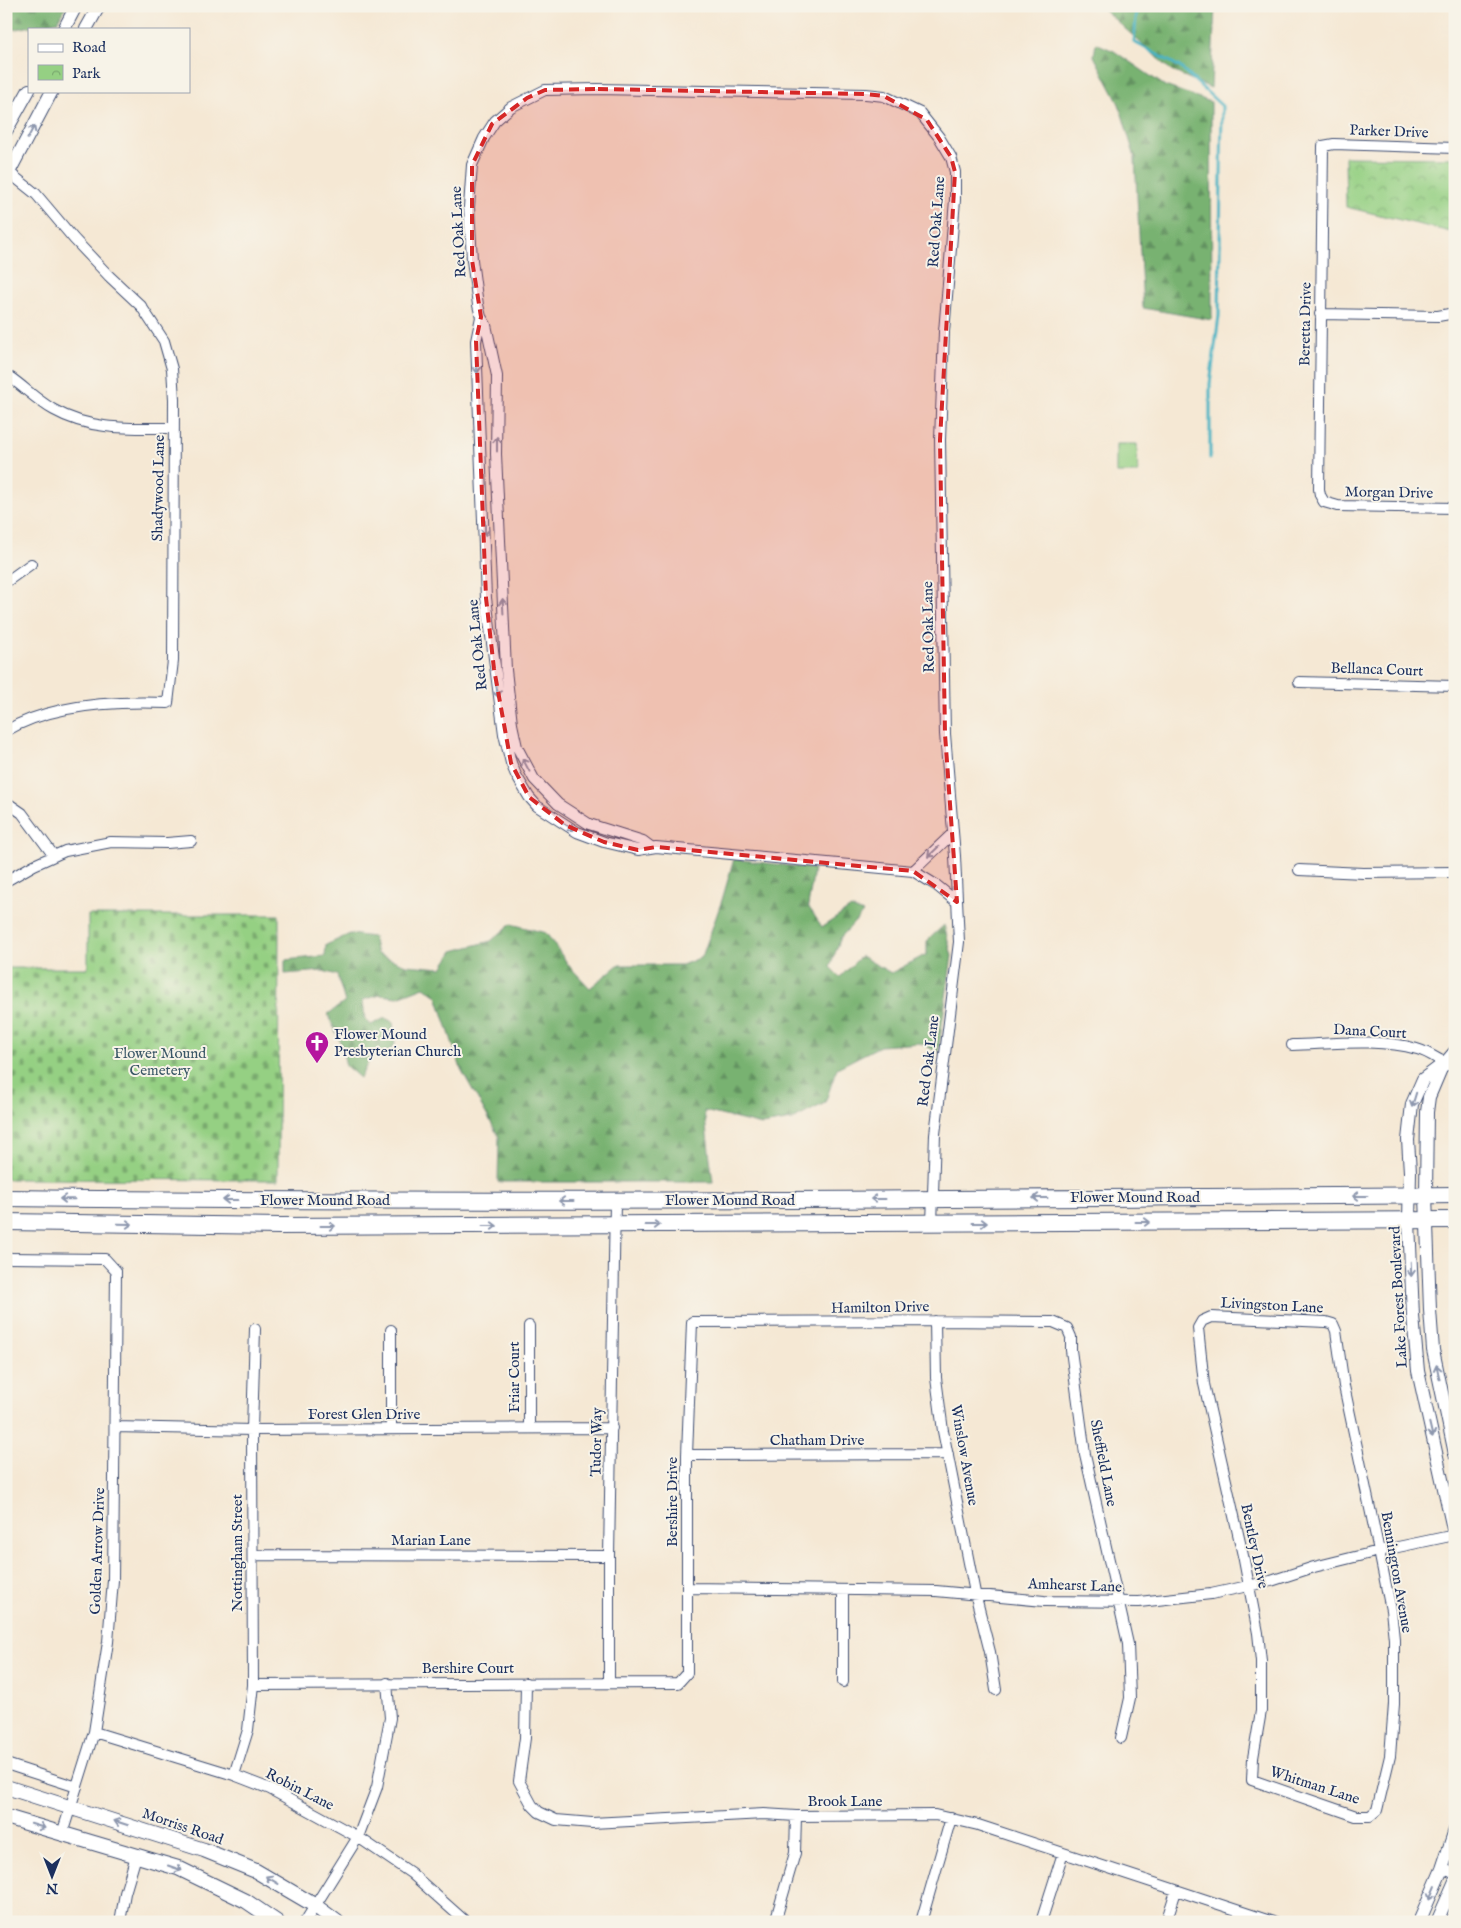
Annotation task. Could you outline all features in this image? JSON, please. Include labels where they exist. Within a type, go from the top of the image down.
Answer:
[{"type":"main road","name":"Flower Mound Road","points":[[6,1198],[614,1200],[1455,1195]]},
{"type":"main road","points":[[278,1199],[279,1226]]},
{"type":"main road","name":"Flower Mound Road","points":[[6,1222],[279,1226],[1455,1220]]},
{"type":"main road","name":"Morriss Road","points":[[6,1788],[196,1847],[256,1870],[314,1905],[337,1922]]},
{"type":"main road","points":[[6,1817],[178,1868],[246,1901],[277,1922]]},
{"type":"street","points":[[65,28],[76,6]]},
{"type":"street","points":[[87,28],[99,6]]},
{"type":"street","name":"Red Oak Lane","points":[[932,1224],[934,1134],[959,942],[957,902],[945,734],[940,440],[944,332],[955,200],[955,172],[951,157],[927,120],[920,113],[884,96],[866,94],[608,89],[545,90],[511,106],[495,121],[484,138],[472,165],[469,207],[472,260],[481,317],[476,341],[486,598],[504,734],[516,775],[529,797],[537,806],[565,825],[604,842],[638,850],[651,847],[913,871],[936,885],[957,902]]},
{"type":"street","points":[[6,131],[28,92]]},
{"type":"street","points":[[7,173],[51,92]]},
{"type":"street","name":"Parker Drive","points":[[1323,146],[1334,144],[1455,148]]},
{"type":"street","name":"Beretta Drive","points":[[1323,146],[1319,490],[1324,502]]},
{"type":"street","name":"Shadywood Lane","points":[[6,731],[47,714],[75,708],[126,702],[168,704],[173,661],[174,428],[172,369],[164,341],[157,328],[141,306],[109,276],[36,194],[7,173]]},
{"type":"street","points":[[1320,314],[1438,316],[1455,313]]},
{"type":"street","name":"Red Oak Lane","points":[[481,317],[486,325],[497,376],[496,454],[506,670],[512,724],[517,747],[534,779],[558,804],[589,824],[644,841],[651,847]]},
{"type":"street","points":[[6,378],[11,378],[51,409],[78,421],[96,426],[115,428],[174,428]]},
{"type":"street","name":"Morgan Drive","points":[[1324,502],[1338,506],[1455,508]]},
{"type":"street","points":[[6,582],[31,564]]},
{"type":"street","name":"Bellanca Court","points":[[1299,682],[1455,686]]},
{"type":"street","points":[[6,802],[22,813],[54,856]]},
{"type":"street","points":[[913,871],[952,833]]},
{"type":"street","points":[[6,881],[34,865],[65,851],[111,842],[167,843],[192,841]]},
{"type":"street","points":[[1299,870],[1363,873],[1455,872]]},
{"type":"street","name":"Dana Court","points":[[1292,1045],[1388,1044],[1418,1049],[1449,1066]]},
{"type":"street","name":"Lake Forest Boulevard","points":[[1455,1050],[1449,1066],[1429,1096],[1426,1137],[1430,1329],[1455,1454]]},
{"type":"street","name":"Lake Forest Boulevard","points":[[1449,1066],[1423,1079],[1412,1104],[1408,1140],[1410,1172],[1409,1221],[1413,1316],[1418,1371],[1455,1536]]},
{"type":"street","name":"Tudor Way","points":[[609,1684],[614,1200]]},
{"type":"street","name":"Golden Arrow Drive","points":[[6,1258],[106,1259],[116,1271],[114,1580],[108,1642],[94,1732],[62,1834]]},
{"type":"street","name":"Livingston Lane","points":[[1202,1321],[1211,1317],[1326,1322],[1332,1324],[1336,1331]]},
{"type":"street","name":"Winslow Avenue","points":[[935,1321],[936,1378],[948,1454],[975,1594],[990,1652],[996,1690]]},
{"type":"street","name":"Bentley Drive","points":[[1202,1321],[1198,1328],[1198,1340],[1204,1384],[1258,1633],[1261,1661],[1261,1711],[1252,1780]]},
{"type":"street","name":"Hamilton Drive","points":[[692,1322],[1052,1322],[1067,1328]]},
{"type":"street","name":"Bershire Drive","points":[[682,1680],[687,1673],[687,1456],[692,1322]]},
{"type":"street","name":"Friar Court","points":[[529,1326],[529,1428]]},
{"type":"street","name":"Sheffield Lane","points":[[1067,1328],[1072,1337],[1072,1359],[1085,1454],[1128,1644],[1130,1698],[1121,1738]]},
{"type":"street","name":"Nottingham Street","points":[[234,1775],[248,1730],[253,1685],[252,1430],[255,1329]]},
{"type":"street","points":[[391,1330],[391,1429]]},
{"type":"street","name":"Bennington Avenue","points":[[1336,1331],[1344,1386],[1391,1610],[1394,1639],[1394,1704],[1390,1756],[1377,1810],[1370,1816]]},
{"type":"street","name":"Forest Glen Drive","points":[[115,1427],[252,1430],[612,1428]]},
{"type":"street","name":"Chatham Drive","points":[[687,1456],[948,1454]]},
{"type":"street","name":"Amhearst Lane","points":[[687,1588],[936,1590],[1044,1600],[1119,1603],[1186,1598],[1249,1586],[1379,1551],[1455,1536]]},
{"type":"street","name":"Marian Lane","points":[[253,1556],[609,1556]]},
{"type":"street","points":[[843,1590],[843,1682]]},
{"type":"street","name":"Bershire Court","points":[[253,1685],[678,1684],[682,1680]]},
{"type":"street","points":[[305,1922],[358,1837],[377,1787],[390,1718],[388,1684]]},
{"type":"street","name":"Brook Lane","points":[[526,1684],[525,1738],[519,1781],[532,1805],[544,1816],[556,1820],[592,1823],[764,1814],[796,1816],[935,1815],[951,1818],[1063,1852],[1273,1922]]},
{"type":"street","name":"Robin Lane","points":[[94,1732],[234,1775],[270,1789],[358,1837],[411,1874],[466,1922]]},
{"type":"street","points":[[6,1764],[77,1787]]},
{"type":"street","name":"Whitman Lane","points":[[1252,1780],[1356,1816],[1370,1816]]},
{"type":"street","points":[[775,1922],[795,1852],[796,1816]]},
{"type":"street","points":[[921,1922],[951,1818]]},
{"type":"street","points":[[1419,1922],[1442,1869],[1455,1830]]},
{"type":"street","points":[[1041,1922],[1063,1852]]},
{"type":"street","points":[[120,1922],[125,1893],[136,1856]]},
{"type":"street","points":[[1442,1869],[1455,1873]]},
{"type":"street","points":[[1437,1922],[1455,1881]]},
{"type":"street","points":[[1166,1922],[1176,1891]]},
{"type":"highlighted area","points":[[598,89],[866,94],[884,96],[927,120],[951,157],[955,172],[940,440],[945,734],[957,902],[913,871],[656,847],[638,850],[604,842],[565,825],[529,797],[511,763],[494,669],[486,598],[476,341],[481,317],[472,260],[472,165],[492,124],[527,98],[545,90]]},
{"type":"green space","points":[[6,6],[66,6],[58,21],[6,31]]},
{"type":"green space","points":[[1100,6],[1215,6],[1211,88],[1172,71]]},
{"type":"green space","points":[[1096,43],[1114,51],[1165,86],[1211,102],[1212,320],[1143,308],[1135,158],[1119,104],[1094,56]]},
{"type":"green space","points":[[1345,157],[1455,158],[1455,233],[1346,207]]},
{"type":"green space","points":[[1116,444],[1137,444],[1138,473],[1116,473]]},
{"type":"green space","points":[[734,859],[814,869],[808,906],[822,927],[851,908],[863,913],[841,937],[830,967],[840,977],[861,956],[891,973],[927,954],[927,941],[944,925],[952,956],[938,1052],[920,1043],[880,1046],[837,1068],[825,1103],[792,1120],[762,1125],[704,1111],[713,1182],[498,1182],[499,1137],[461,1069],[437,996],[424,987],[398,997],[380,995],[363,1000],[365,1019],[371,1025],[385,1018],[393,1022],[395,1045],[383,1056],[372,1055],[360,1078],[346,1066],[341,1044],[328,1014],[345,1002],[337,975],[323,971],[285,974],[285,960],[325,956],[326,945],[350,934],[373,937],[377,954],[406,965],[442,968],[453,951],[491,941],[511,924],[546,933],[570,967],[590,988],[618,965],[682,965],[702,957]]},
{"type":"green space","name":"Flower Mound Cemetery","points":[[88,915],[279,915],[278,1180],[6,1179],[6,968],[88,968]]},
{"type":"waterway","points":[[1137,6],[1134,42],[1180,67],[1222,106],[1219,316],[1210,384],[1210,458]]},
{"type":"place","name":"Flower Mound Presbyterian Church","points":[[317,1064]]}]
